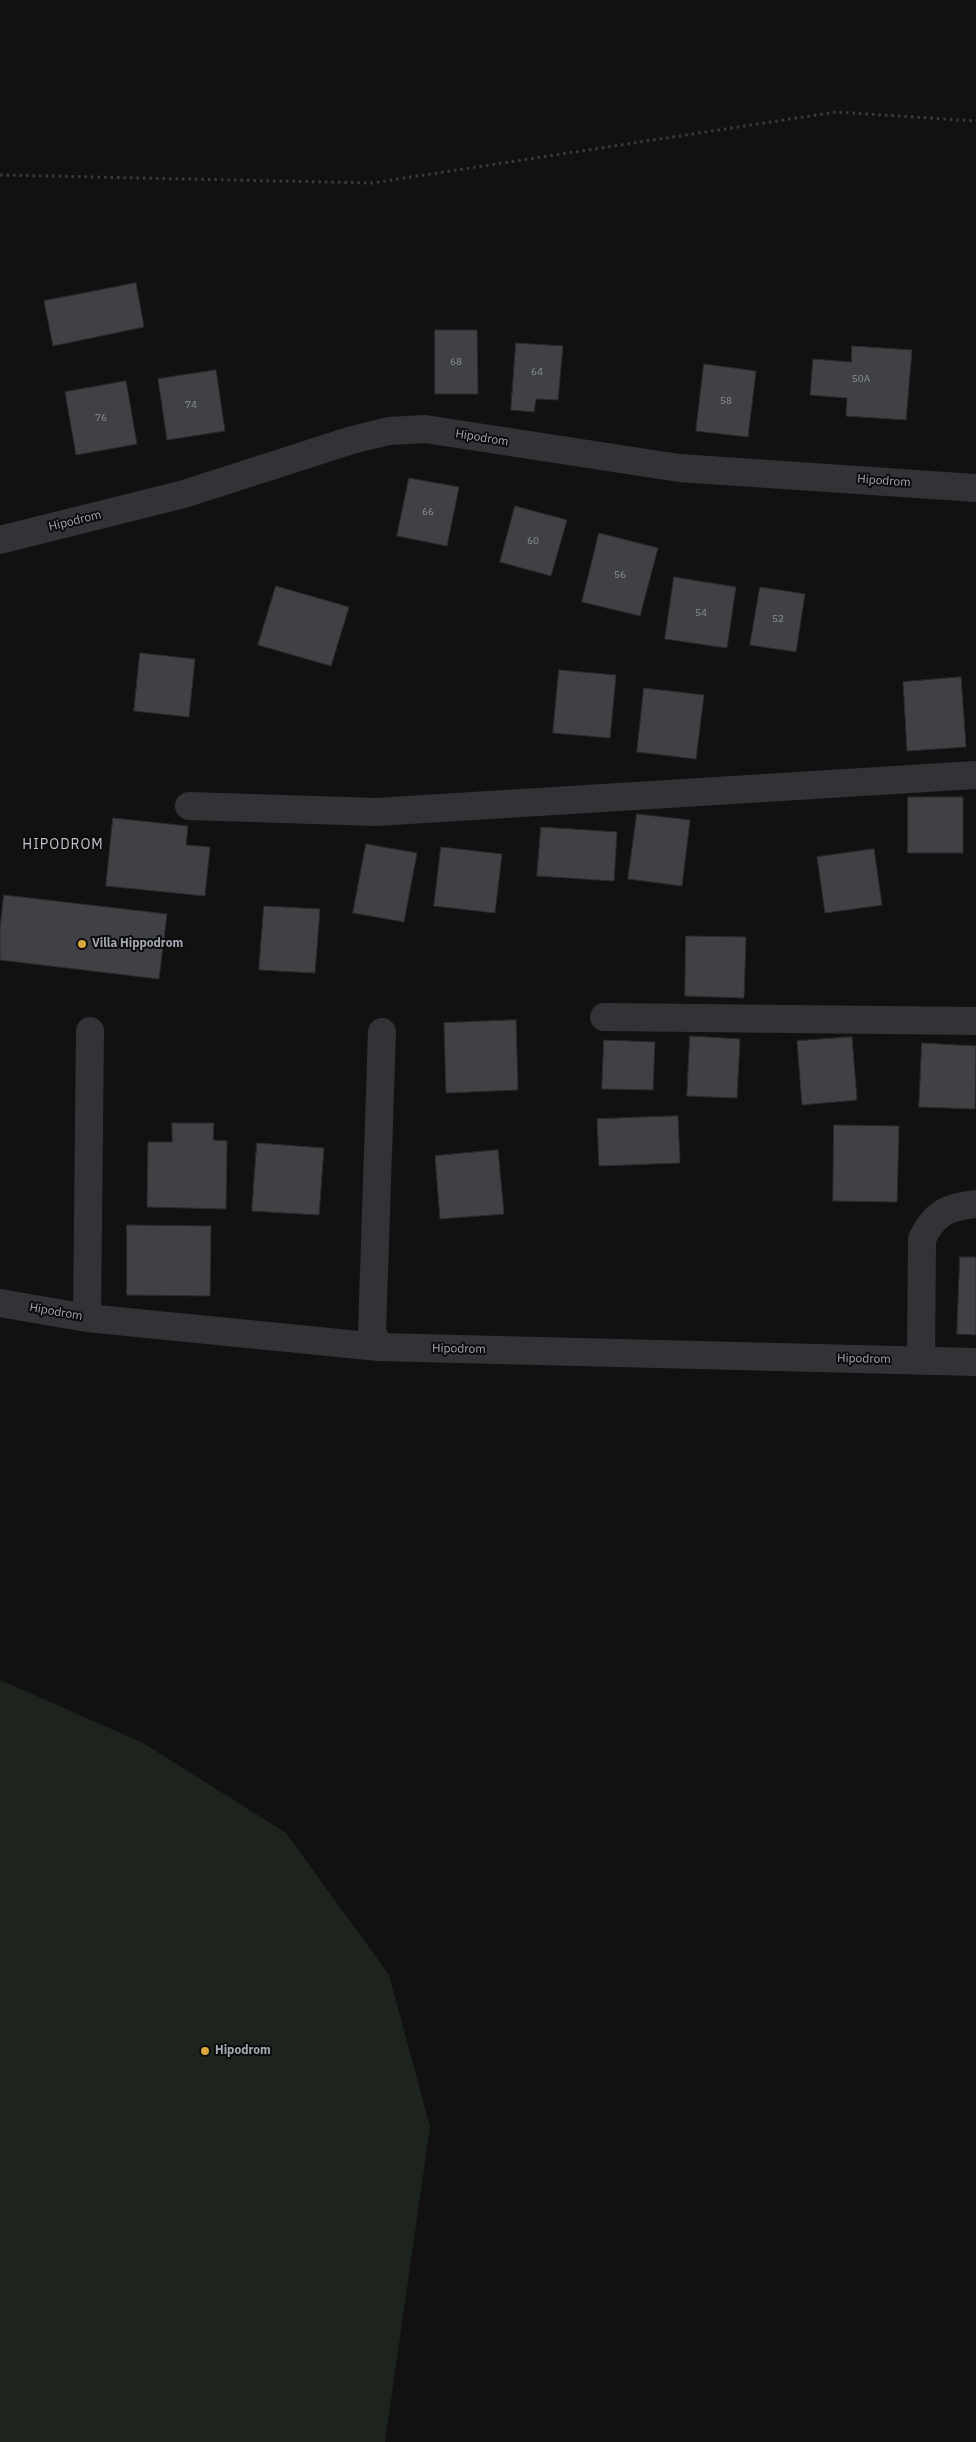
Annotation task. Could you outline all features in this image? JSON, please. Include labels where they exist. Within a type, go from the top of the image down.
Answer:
[{"type":"street","name":"Hipodrom","points":[[0,540],[184,494],[352,440],[389,432],[425,430],[680,468],[976,488]]},
{"type":"street","points":[[189,806],[376,812],[976,775]]},
{"type":"street","points":[[604,1017],[976,1021]]},
{"type":"street","points":[[87,1318],[90,1031]]},
{"type":"street","points":[[379,1347],[372,1332],[382,1032]]},
{"type":"street","points":[[921,1361],[922,1240],[929,1225],[942,1214],[955,1206],[976,1204]]},
{"type":"street","name":"Hipodrom","points":[[0,1303],[87,1318],[379,1347],[976,1362]]},
{"type":"path","points":[[0,175],[372,183],[836,112],[976,121]]},
{"type":"shaded area","name":"Hipodrom","points":[[0,1680],[143,1743],[286,1833],[389,1975],[430,2127],[385,2442],[0,2442]]},
{"type":"building","points":[[136,283],[144,327],[53,346],[44,301]]},
{"type":"building","points":[[435,330],[477,330],[478,394],[435,394]]},
{"type":"building","points":[[516,343],[563,346],[558,400],[536,399],[534,412],[511,410]]},
{"type":"building","points":[[852,346],[912,350],[906,420],[846,416],[847,398],[810,395],[813,359],[851,362]]},
{"type":"building","points":[[704,364],[756,371],[748,437],[696,431]]},
{"type":"building","points":[[216,370],[225,431],[167,440],[158,379]]},
{"type":"building","points":[[126,381],[137,444],[76,455],[65,392]]},
{"type":"building","points":[[409,478],[459,487],[447,546],[397,536]]},
{"type":"building","points":[[515,506],[567,520],[551,576],[500,562]]},
{"type":"building","points":[[599,533],[658,548],[640,616],[582,602]]},
{"type":"building","points":[[674,577],[736,587],[727,648],[665,639]]},
{"type":"building","points":[[276,586],[349,607],[331,666],[258,645]]},
{"type":"building","points":[[760,587],[805,594],[796,652],[750,645]]},
{"type":"building","points":[[140,653],[195,659],[189,717],[134,711]]},
{"type":"building","points":[[559,670],[616,675],[610,738],[553,733]]},
{"type":"building","points":[[961,677],[966,747],[907,751],[903,682]]},
{"type":"building","points":[[644,688],[704,695],[696,759],[637,752]]},
{"type":"building","points":[[908,797],[963,797],[963,853],[908,853]]},
{"type":"building","points":[[637,814],[690,820],[682,886],[628,879]]},
{"type":"building","points":[[113,818],[188,826],[186,845],[210,847],[205,896],[106,886]]},
{"type":"building","points":[[541,827],[617,832],[614,881],[537,876]]},
{"type":"building","points":[[366,844],[417,853],[404,922],[353,913]]},
{"type":"building","points":[[441,847],[502,854],[495,913],[434,906]]},
{"type":"building","points":[[874,849],[882,905],[825,913],[817,857]]},
{"type":"building","name":"Villa Hippodrom","points":[[4,895],[167,914],[159,979],[0,960],[0,928]]},
{"type":"building","points":[[264,906],[320,909],[315,973],[259,970]]},
{"type":"building","points":[[686,936],[746,937],[744,998],[685,996]]},
{"type":"building","points":[[516,1020],[518,1090],[446,1093],[444,1023]]},
{"type":"building","points":[[690,1036],[740,1039],[737,1098],[687,1096]]},
{"type":"building","points":[[852,1037],[857,1100],[802,1105],[797,1041]]},
{"type":"building","points":[[604,1040],[655,1042],[653,1090],[602,1089]]},
{"type":"building","points":[[922,1043],[976,1046],[975,1109],[919,1107]]},
{"type":"building","points":[[678,1116],[680,1163],[599,1166],[597,1119]]},
{"type":"building","points":[[172,1123],[214,1123],[213,1140],[227,1141],[226,1209],[147,1207],[148,1142],[172,1142]]},
{"type":"building","points":[[834,1125],[899,1126],[897,1202],[833,1201]]},
{"type":"building","points":[[257,1143],[324,1148],[319,1215],[252,1211]]},
{"type":"building","points":[[498,1150],[504,1214],[440,1219],[435,1156]]},
{"type":"building","points":[[127,1225],[211,1226],[210,1296],[127,1295]]},
{"type":"building","points":[[960,1257],[976,1257],[976,1335],[957,1334]]},
{"type":"place","name":"Villa Hippodrom","points":[[82,944]]},
{"type":"place","name":"Hipodrom","points":[[205,2051]]},
{"type":"district","name":"HIPODROM","points":[[63,845]]}]
